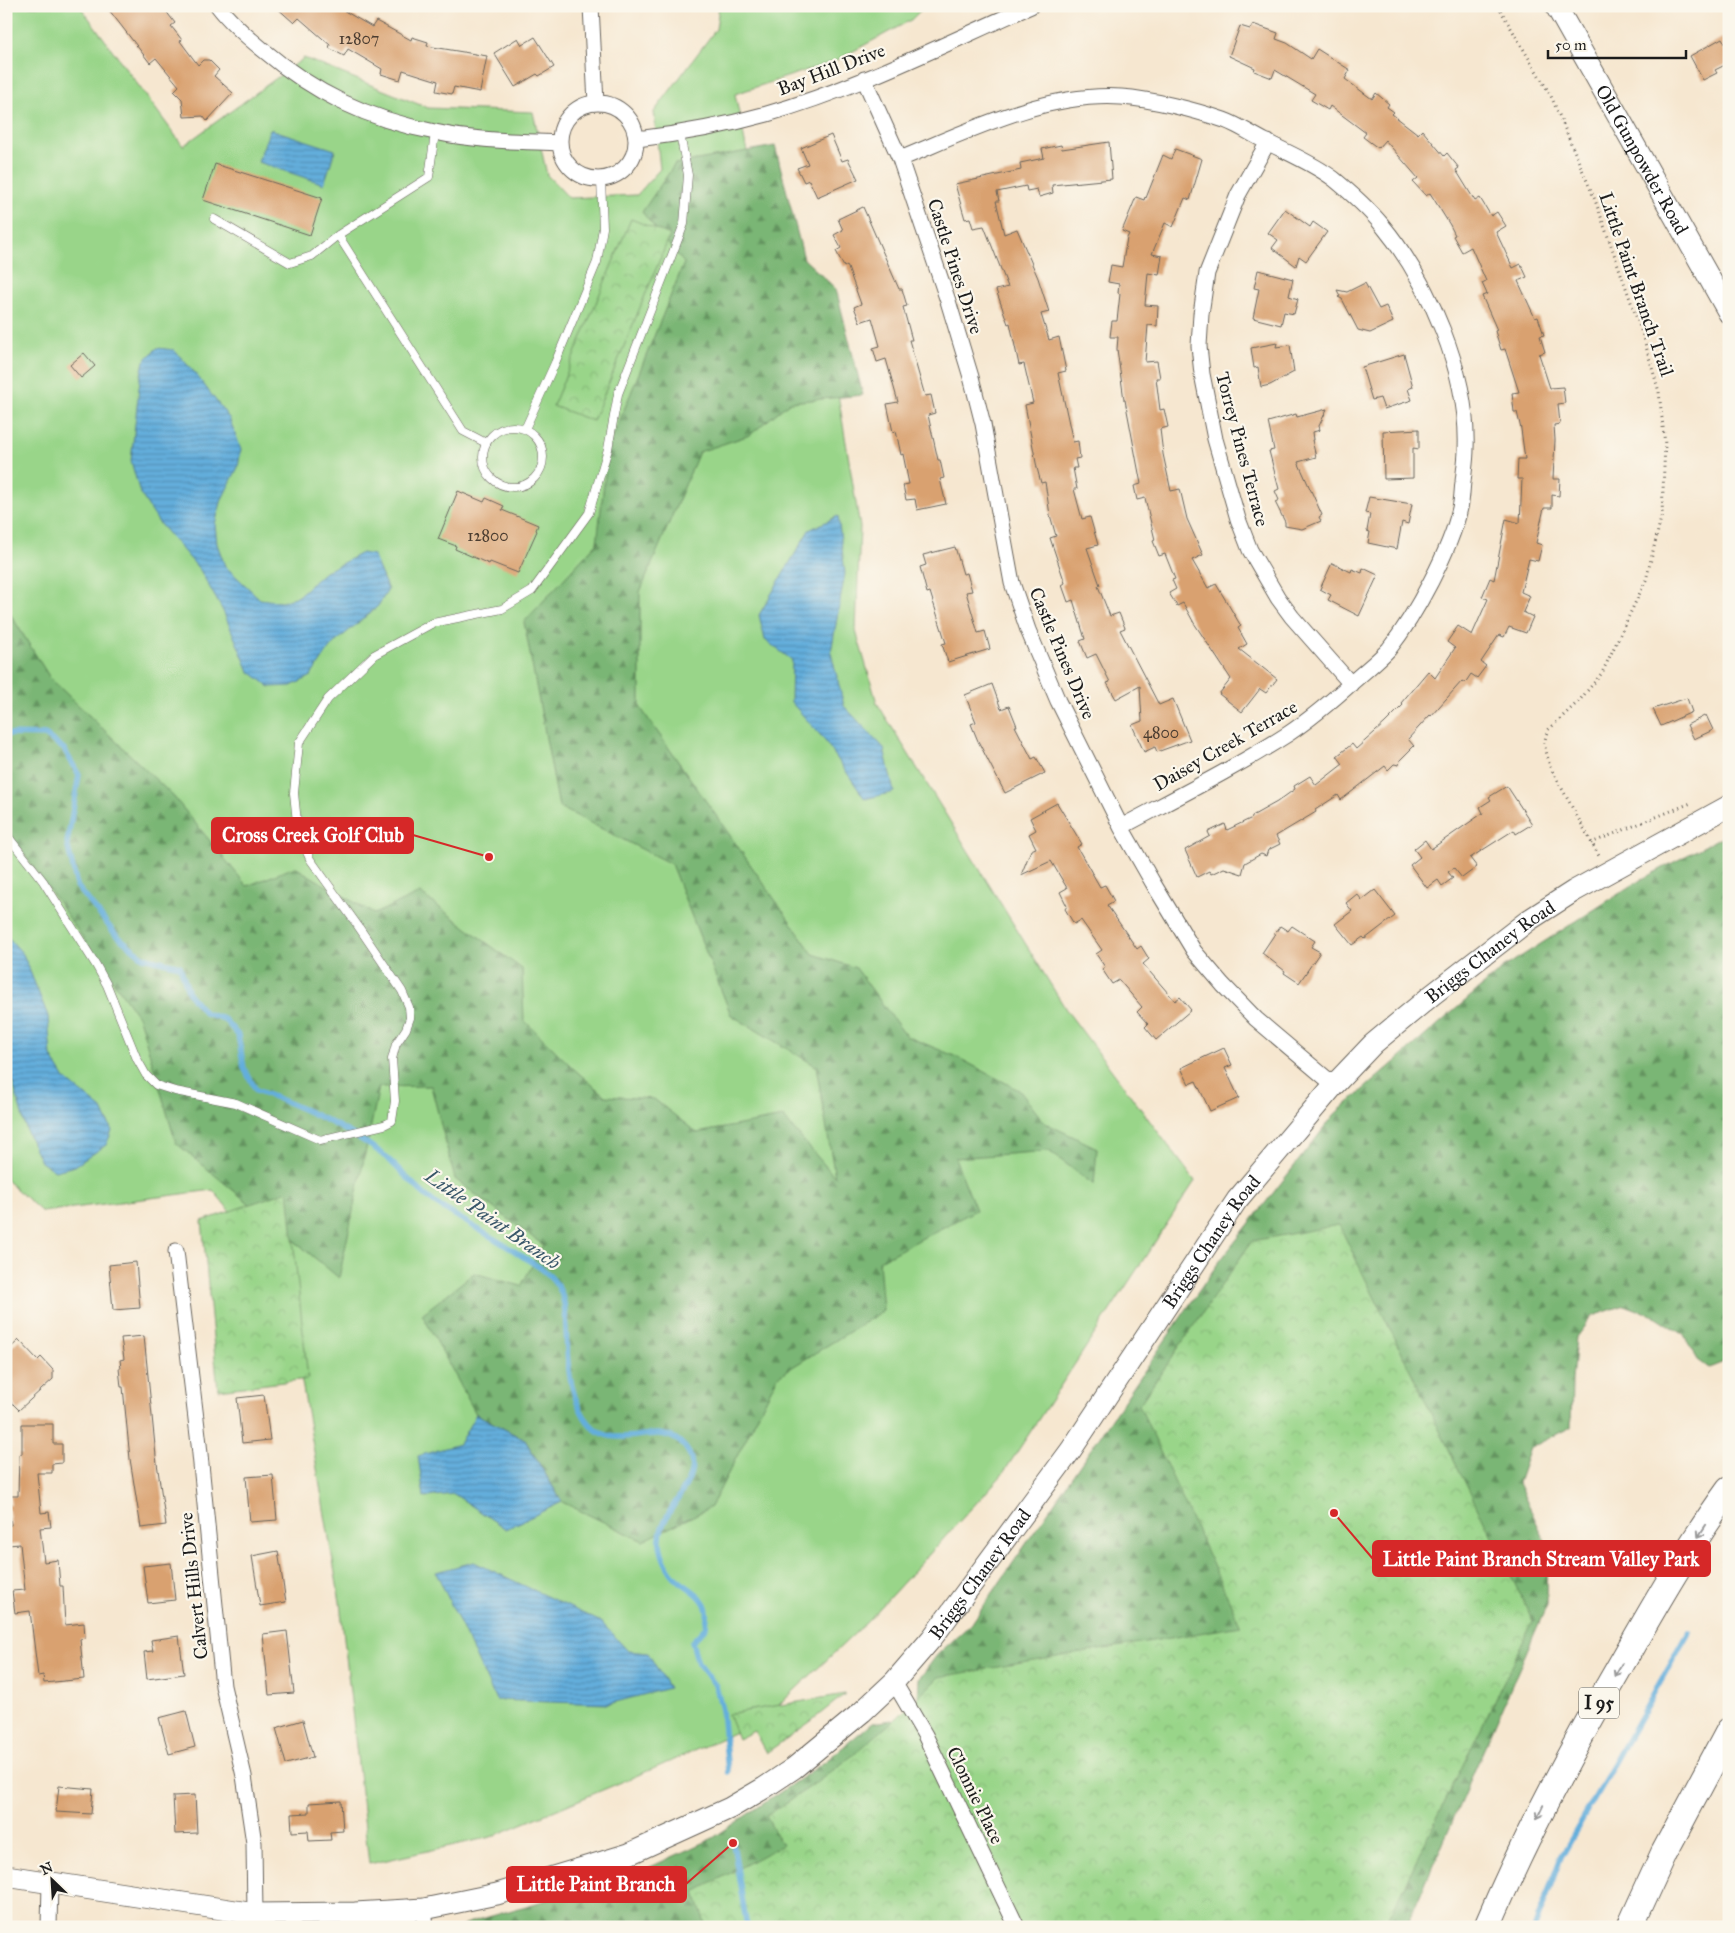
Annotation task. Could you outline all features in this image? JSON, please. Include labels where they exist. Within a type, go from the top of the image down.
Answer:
[{"type":"highway","name":"I 95","points":[[1487,1927],[1550,1792],[1604,1693],[1661,1595],[1729,1490]]},
{"type":"highway","points":[[1630,1927],[1664,1853],[1729,1731]]},
{"type":"highway","points":[[1650,1927],[1677,1860],[1729,1750]]},
{"type":"main road","name":"Old Gunpowder Road","points":[[1556,6],[1729,313]]},
{"type":"main road","name":"Briggs Chaney Road","points":[[6,1876],[255,1918],[355,1913],[425,1918],[620,1856],[730,1808],[794,1768],[862,1712],[894,1682],[932,1638],[1071,1450],[1237,1200],[1334,1085],[1373,1044],[1528,920],[1608,872],[1729,806]]},
{"type":"street","points":[[218,6],[258,46],[283,67],[314,88],[366,112],[435,133],[560,143]]},
{"type":"street","points":[[591,6],[596,103]]},
{"type":"street","name":"Bay Hill Drive","points":[[637,139],[680,134],[768,114],[864,79],[1030,6]]},
{"type":"street","name":"Castle Pines Drive","points":[[864,79],[900,159],[938,268],[983,424],[1012,583],[1028,630],[1058,701],[1121,827],[1194,951],[1256,1019],[1334,1085]]},
{"type":"street","name":"Daisey Creek Terrace","points":[[900,159],[992,121],[1077,99],[1120,97],[1199,113],[1227,121],[1298,157],[1331,177],[1382,224],[1422,287],[1449,346],[1464,409],[1466,448],[1460,508],[1449,542],[1416,606],[1388,650],[1327,705],[1288,734],[1207,781],[1121,827]]},
{"type":"street","points":[[596,103],[608,104],[619,109],[628,117],[634,127],[637,139],[636,151],[631,162],[623,171],[612,177],[600,180],[578,173],[569,165],[562,155],[560,143],[564,126],[574,112],[584,105],[596,103]]},
{"type":"street","name":"Torrey Pines Terrace","points":[[1268,142],[1238,195],[1207,273],[1199,346],[1202,374],[1215,439],[1238,519],[1250,550],[1287,610],[1351,684]]},
{"type":"street","name":"Calvert Hills Drive","points":[[176,1251],[199,1444],[223,1686],[244,1776],[254,1843],[255,1918]]},
{"type":"street","name":"Clonnie Place","points":[[894,1682],[925,1735],[1017,1927]]},
{"type":"street","points":[[49,1927],[50,1883]]},
{"type":"lane","points":[[214,219],[290,263],[312,256],[338,235],[429,177],[435,133]]},
{"type":"lane","points":[[6,834],[43,881],[96,965],[107,985],[137,1059],[146,1075],[156,1085],[175,1091],[236,1103],[320,1140],[384,1125],[392,1121],[395,1101],[392,1059],[396,1044],[408,1023],[409,1007],[402,991],[310,859],[298,832],[294,793],[299,743],[328,699],[374,655],[433,623],[502,609],[532,590],[589,513],[608,449],[618,394],[684,224],[688,175],[680,134]]},
{"type":"lane","points":[[525,429],[597,262],[602,228],[600,180]]},
{"type":"lane","points":[[338,235],[464,431],[486,443]]},
{"type":"lane","points":[[507,428],[525,429],[534,435],[540,443],[543,463],[539,472],[533,480],[524,485],[514,487],[503,485],[487,473],[483,453],[486,443],[499,430],[507,428]]},
{"type":"path","name":"Little Paint Branch Trail","points":[[1498,6],[1551,96],[1595,200],[1643,336],[1658,392],[1665,444],[1662,514],[1646,580],[1602,673],[1579,701],[1548,730],[1544,743],[1550,767],[1608,872]]},
{"type":"path","points":[[1592,843],[1694,802]]},
{"type":"green space","points":[[6,6],[80,6],[183,146],[304,58],[428,108],[533,112],[547,175],[569,198],[637,195],[660,169],[654,112],[716,29],[719,6],[925,6],[911,20],[835,61],[735,94],[763,229],[831,352],[860,527],[856,631],[877,703],[1067,1011],[1195,1181],[1002,1475],[868,1621],[763,1720],[491,1837],[369,1864],[340,1602],[284,1278],[213,1190],[42,1212],[6,1180]]},
{"type":"green space","points":[[775,146],[804,259],[836,289],[863,395],[790,402],[750,435],[699,452],[640,592],[640,707],[813,954],[856,968],[906,1036],[957,1057],[1019,1090],[1045,1123],[1097,1148],[1094,1185],[1049,1151],[955,1158],[976,1210],[879,1261],[883,1311],[778,1376],[711,1507],[643,1541],[562,1502],[525,1440],[476,1414],[422,1314],[474,1273],[521,1286],[543,1245],[455,1179],[431,1086],[379,1087],[339,1278],[176,1143],[139,1018],[6,828],[6,607],[50,678],[173,796],[247,886],[295,867],[374,914],[420,893],[522,969],[524,1020],[574,1069],[605,1096],[654,1099],[697,1133],[783,1117],[835,1177],[816,1066],[731,1015],[671,864],[559,807],[524,622],[597,543],[608,449],[684,263],[642,212],[675,164]]},
{"type":"green space","points":[[631,219],[670,235],[593,421],[553,406]]},
{"type":"green space","points":[[1729,833],[1729,1360],[1709,1368],[1698,1360],[1683,1334],[1657,1317],[1625,1305],[1592,1316],[1576,1337],[1572,1380],[1571,1427],[1530,1448],[1518,1483],[1548,1547],[1547,1605],[1406,1927],[1032,1927],[918,1698],[919,1679],[937,1655],[972,1623],[1216,1266],[1335,1114],[1503,968],[1642,879]]},
{"type":"green space","points":[[288,1191],[308,1379],[218,1390],[202,1221]]},
{"type":"green space","points":[[1339,1225],[1533,1621],[1384,1927],[706,1927],[695,1892],[782,1845],[766,1816],[816,1783],[852,1756],[898,1717],[939,1677],[1241,1626],[1139,1405],[1252,1241]]},
{"type":"green space","points":[[845,1694],[766,1753],[754,1731],[738,1739],[728,1714]]},
{"type":"green space","points":[[892,1720],[906,1732],[1001,1927],[461,1927],[464,1924],[633,1875],[713,1838],[826,1761],[872,1723]]},
{"type":"water","points":[[270,129],[335,150],[324,184],[258,162]]},
{"type":"water","points":[[157,348],[174,350],[195,373],[229,418],[241,449],[238,467],[222,499],[215,524],[217,544],[225,566],[260,599],[282,602],[298,596],[325,572],[362,553],[373,555],[388,590],[378,606],[332,645],[310,677],[291,686],[270,687],[249,671],[223,611],[200,570],[159,523],[140,493],[131,461],[140,379],[144,361]]},
{"type":"water","points":[[838,516],[845,573],[831,652],[844,706],[884,748],[894,792],[865,799],[823,738],[791,702],[792,660],[765,640],[759,615],[809,530]]},
{"type":"water","points":[[6,935],[23,954],[48,1016],[51,1056],[65,1079],[102,1109],[112,1131],[106,1145],[75,1166],[55,1171],[41,1162],[27,1132],[12,1080],[6,1073]]},
{"type":"water","points":[[476,1414],[525,1440],[562,1502],[506,1529],[454,1494],[424,1497],[418,1456],[459,1444]]},
{"type":"water","points":[[474,1562],[601,1622],[628,1651],[648,1653],[669,1688],[608,1704],[496,1700],[436,1572]]},
{"type":"building","points":[[106,6],[162,6],[175,23],[171,26],[182,40],[180,41],[198,65],[203,60],[209,60],[219,70],[214,76],[233,93],[207,121],[203,116],[184,117],[182,99],[174,91],[179,86],[156,58],[150,63]]},
{"type":"building","points":[[275,6],[336,6],[372,27],[376,21],[411,40],[412,37],[428,42],[427,46],[487,56],[480,92],[454,87],[452,94],[436,91],[438,81],[403,70],[400,80],[381,74],[382,69],[348,49],[344,56],[329,48],[330,45],[299,18],[294,23]]},
{"type":"building","points":[[1253,24],[1278,33],[1276,39],[1287,43],[1311,59],[1317,49],[1350,70],[1345,79],[1372,99],[1376,93],[1389,104],[1387,107],[1394,112],[1392,114],[1418,134],[1422,130],[1444,156],[1447,153],[1459,168],[1456,170],[1475,201],[1480,198],[1491,216],[1497,212],[1506,226],[1496,232],[1513,268],[1521,264],[1527,277],[1518,281],[1535,318],[1538,317],[1544,335],[1540,336],[1545,352],[1539,354],[1550,388],[1563,387],[1565,403],[1558,404],[1560,424],[1554,425],[1553,479],[1560,479],[1559,496],[1552,495],[1552,508],[1544,508],[1536,543],[1542,545],[1538,561],[1529,559],[1521,592],[1530,596],[1523,612],[1533,617],[1526,633],[1509,627],[1504,637],[1499,635],[1481,662],[1486,666],[1477,678],[1471,674],[1465,683],[1462,681],[1408,739],[1414,746],[1400,760],[1399,765],[1394,764],[1388,770],[1385,766],[1341,800],[1338,795],[1315,810],[1316,812],[1276,836],[1280,844],[1268,850],[1266,856],[1261,854],[1245,863],[1242,874],[1224,868],[1211,874],[1209,871],[1197,877],[1185,850],[1210,836],[1208,832],[1225,824],[1227,830],[1252,818],[1252,816],[1295,789],[1294,786],[1310,776],[1316,785],[1343,764],[1337,756],[1352,744],[1356,749],[1403,705],[1401,703],[1428,671],[1435,678],[1455,648],[1447,642],[1458,626],[1472,635],[1488,599],[1482,597],[1490,578],[1494,580],[1506,519],[1520,523],[1522,479],[1517,479],[1518,459],[1525,459],[1521,429],[1517,412],[1514,412],[1512,393],[1519,392],[1505,349],[1501,350],[1495,331],[1497,330],[1482,296],[1487,294],[1482,283],[1486,281],[1471,247],[1462,252],[1453,236],[1455,235],[1450,225],[1430,193],[1426,196],[1413,182],[1418,178],[1385,140],[1378,148],[1363,137],[1366,133],[1330,106],[1328,110],[1311,100],[1315,94],[1275,70],[1272,78],[1254,71],[1255,68],[1229,56],[1240,26],[1250,29]]},
{"type":"building","points":[[535,37],[554,67],[539,76],[537,74],[515,87],[494,53],[518,38],[522,45]]},
{"type":"building","points":[[1722,38],[1729,51],[1729,63],[1715,70],[1717,73],[1703,80],[1690,56]]},
{"type":"building","points":[[831,135],[842,161],[848,159],[858,179],[817,197],[809,180],[804,182],[797,168],[808,164],[801,148]]},
{"type":"building","points":[[1109,142],[1112,179],[1052,185],[1053,193],[1039,197],[1037,189],[1027,191],[1026,186],[997,192],[999,201],[996,201],[1004,234],[1017,229],[1038,278],[1049,312],[1041,314],[1049,340],[1059,337],[1066,371],[1058,373],[1073,442],[1078,441],[1080,458],[1075,459],[1077,468],[1073,468],[1077,489],[1074,489],[1082,519],[1090,517],[1098,545],[1087,548],[1100,585],[1098,586],[1110,616],[1119,613],[1125,628],[1120,630],[1159,705],[1173,699],[1190,740],[1157,752],[1155,747],[1144,752],[1132,725],[1142,721],[1140,686],[1116,699],[1107,683],[1110,682],[1096,654],[1087,658],[1080,641],[1085,639],[1073,600],[1068,602],[1062,585],[1065,583],[1050,538],[1056,536],[1050,515],[1045,482],[1041,483],[1037,468],[1025,405],[1033,403],[1024,364],[1019,365],[1010,323],[1008,324],[996,290],[1008,287],[984,226],[973,228],[970,218],[965,219],[955,184],[1021,170],[1020,163],[1044,158],[1042,149],[1061,145],[1062,149]]},
{"type":"building","points":[[1175,149],[1202,159],[1190,200],[1185,198],[1173,227],[1165,223],[1152,254],[1162,256],[1159,275],[1148,273],[1145,305],[1158,306],[1157,326],[1148,325],[1145,362],[1157,361],[1160,378],[1156,378],[1160,410],[1164,409],[1168,427],[1160,429],[1171,491],[1180,489],[1187,519],[1203,555],[1192,560],[1208,588],[1216,584],[1241,626],[1238,628],[1247,644],[1239,649],[1277,679],[1266,693],[1260,689],[1242,712],[1219,694],[1231,679],[1183,603],[1177,606],[1169,593],[1176,589],[1172,580],[1175,579],[1165,554],[1159,556],[1153,541],[1155,540],[1145,498],[1137,500],[1134,486],[1141,484],[1124,400],[1117,349],[1118,337],[1110,337],[1112,321],[1117,321],[1120,294],[1118,293],[1119,284],[1108,282],[1111,265],[1122,267],[1129,234],[1122,231],[1136,197],[1144,200],[1146,198],[1163,155],[1171,159]]},
{"type":"building","points":[[215,164],[322,198],[310,235],[203,200]]},
{"type":"building","points":[[863,207],[899,289],[902,289],[907,306],[903,307],[912,340],[909,340],[925,396],[931,395],[935,413],[928,415],[944,478],[940,479],[946,504],[917,510],[915,499],[906,500],[903,485],[909,484],[903,454],[901,455],[896,431],[893,432],[887,404],[898,402],[886,359],[877,362],[873,348],[880,346],[872,318],[860,322],[854,307],[861,304],[847,265],[844,267],[836,251],[841,248],[834,235],[843,230],[838,219]]},
{"type":"building","points":[[1285,209],[1310,227],[1313,222],[1327,232],[1306,261],[1299,256],[1296,266],[1272,248],[1278,240],[1268,233]]},
{"type":"building","points":[[1258,270],[1293,279],[1289,296],[1298,299],[1294,314],[1284,312],[1281,325],[1253,318],[1259,289],[1254,288]]},
{"type":"building","points":[[1365,283],[1379,309],[1386,306],[1393,322],[1370,333],[1358,330],[1342,299],[1338,297],[1340,296],[1337,290],[1347,292]]},
{"type":"building","points":[[1277,343],[1276,347],[1290,345],[1294,372],[1270,385],[1261,387],[1258,367],[1254,368],[1251,348]]},
{"type":"building","points":[[84,353],[95,366],[81,378],[70,365]]},
{"type":"building","points":[[1404,354],[1413,387],[1408,389],[1412,400],[1384,409],[1380,398],[1372,400],[1362,367]]},
{"type":"building","points":[[1327,409],[1319,426],[1320,430],[1313,432],[1314,440],[1312,440],[1316,457],[1298,462],[1322,515],[1319,517],[1321,521],[1302,529],[1285,526],[1285,522],[1275,502],[1279,500],[1275,491],[1279,489],[1269,451],[1274,450],[1268,422],[1296,414],[1297,417]]},
{"type":"building","points":[[1419,429],[1419,449],[1413,448],[1413,478],[1384,479],[1383,431]]},
{"type":"building","points":[[458,491],[484,502],[486,498],[504,506],[502,510],[538,525],[518,573],[490,562],[489,564],[455,549],[456,546],[438,539]]},
{"type":"building","points":[[1369,497],[1412,504],[1408,524],[1402,522],[1397,549],[1368,543],[1370,532],[1367,531],[1370,514],[1365,513]]},
{"type":"building","points":[[955,547],[963,574],[967,573],[972,591],[966,592],[978,633],[985,631],[990,649],[948,662],[942,644],[946,643],[930,592],[927,593],[920,567],[926,565],[923,555]]},
{"type":"building","points":[[1332,563],[1351,572],[1352,569],[1362,573],[1363,568],[1378,575],[1359,616],[1328,600],[1331,595],[1320,589]]},
{"type":"building","points":[[992,684],[1001,709],[1009,706],[1017,726],[1015,726],[1032,759],[1036,757],[1045,773],[1005,793],[971,724],[976,722],[965,695]]},
{"type":"building","points":[[1687,698],[1692,712],[1661,726],[1653,709]]},
{"type":"building","points":[[1706,715],[1713,730],[1694,739],[1687,725]]},
{"type":"building","points":[[1507,786],[1532,824],[1516,834],[1514,830],[1470,858],[1477,867],[1462,878],[1454,868],[1448,872],[1453,878],[1442,886],[1438,880],[1427,888],[1410,865],[1420,857],[1414,849],[1425,840],[1431,849],[1483,813],[1480,807],[1491,800],[1489,797]]},
{"type":"building","points":[[1057,803],[1082,844],[1077,847],[1100,887],[1105,885],[1114,901],[1107,905],[1137,949],[1141,946],[1149,959],[1143,964],[1175,1001],[1180,997],[1191,1010],[1156,1040],[1145,1027],[1148,1024],[1137,1012],[1142,1007],[1119,980],[1112,984],[1102,969],[1105,967],[1096,954],[1102,950],[1081,920],[1074,924],[1065,909],[1067,906],[1060,892],[1067,888],[1051,861],[1021,875],[1031,850],[1036,848],[1029,834],[1036,830],[1030,818]]},
{"type":"building","points":[[1375,890],[1395,916],[1365,939],[1363,937],[1352,945],[1335,924],[1352,911],[1346,903],[1357,894],[1362,900]]},
{"type":"building","points":[[1280,926],[1288,931],[1292,926],[1315,941],[1311,947],[1320,952],[1299,983],[1284,973],[1285,971],[1262,953]]},
{"type":"building","points":[[1224,1048],[1232,1065],[1225,1068],[1239,1098],[1210,1111],[1196,1081],[1189,1084],[1181,1068]]},
{"type":"building","points":[[136,1262],[140,1308],[113,1310],[109,1265]]},
{"type":"building","points":[[144,1336],[156,1456],[166,1525],[141,1528],[119,1368],[121,1368],[120,1360],[124,1359],[121,1338]]},
{"type":"building","points":[[19,1340],[38,1360],[41,1357],[53,1370],[53,1379],[19,1410],[6,1397],[6,1352]]},
{"type":"building","points":[[264,1395],[270,1440],[242,1443],[237,1398]]},
{"type":"building","points":[[22,1424],[53,1424],[53,1444],[62,1444],[62,1463],[52,1464],[52,1473],[37,1473],[41,1513],[49,1512],[51,1527],[40,1528],[44,1562],[58,1560],[60,1586],[63,1586],[65,1625],[84,1623],[85,1638],[80,1639],[84,1679],[44,1683],[43,1675],[38,1676],[30,1611],[15,1613],[12,1591],[25,1590],[20,1544],[8,1545],[6,1526],[11,1525],[8,1505],[11,1505],[10,1496],[18,1496],[19,1454],[22,1454]]},
{"type":"building","points":[[273,1475],[277,1520],[250,1522],[246,1477]]},
{"type":"building","points":[[278,1551],[286,1602],[260,1606],[252,1556]]},
{"type":"building","points":[[171,1563],[175,1600],[148,1603],[143,1566]]},
{"type":"building","points":[[287,1631],[294,1693],[269,1695],[263,1634]]},
{"type":"building","points":[[179,1636],[184,1674],[147,1679],[144,1652],[153,1651],[151,1640]]},
{"type":"building","points":[[186,1711],[195,1747],[169,1754],[159,1718]]},
{"type":"building","points":[[303,1720],[313,1757],[286,1764],[276,1728]]},
{"type":"building","points":[[59,1786],[93,1789],[91,1814],[56,1812]]},
{"type":"building","points":[[195,1795],[197,1833],[175,1834],[173,1796]]},
{"type":"building","points":[[341,1801],[343,1831],[330,1832],[331,1840],[309,1841],[308,1831],[292,1832],[291,1814],[309,1813],[309,1803]]},
{"type":"waterway","name":"Little Paint Branch","points":[[6,734],[45,735],[64,749],[79,775],[67,843],[77,886],[116,935],[143,957],[180,966],[189,994],[205,1013],[224,1019],[238,1035],[244,1068],[256,1090],[318,1116],[363,1141],[385,1156],[430,1200],[544,1271],[557,1285],[564,1301],[569,1374],[575,1396],[584,1416],[595,1429],[606,1435],[619,1437],[657,1434],[669,1436],[680,1442],[689,1454],[692,1466],[689,1478],[684,1490],[668,1514],[663,1526],[660,1543],[664,1558],[671,1572],[678,1580],[698,1595],[705,1605],[707,1613],[706,1627],[692,1642],[698,1663],[716,1686],[722,1710],[728,1772]]},
{"type":"waterway","points":[[1535,1927],[1561,1857],[1689,1632]]},
{"type":"waterway","name":"Little Paint Branch","points":[[733,1843],[747,1927]]},
{"type":"place","name":"Cross Creek Golf Club","points":[[489,857]]},
{"type":"place","name":"Little Paint Branch Stream Valley Park","points":[[1334,1513]]},
{"type":"place","name":"Little Paint Branch","points":[[733,1843]]}]
